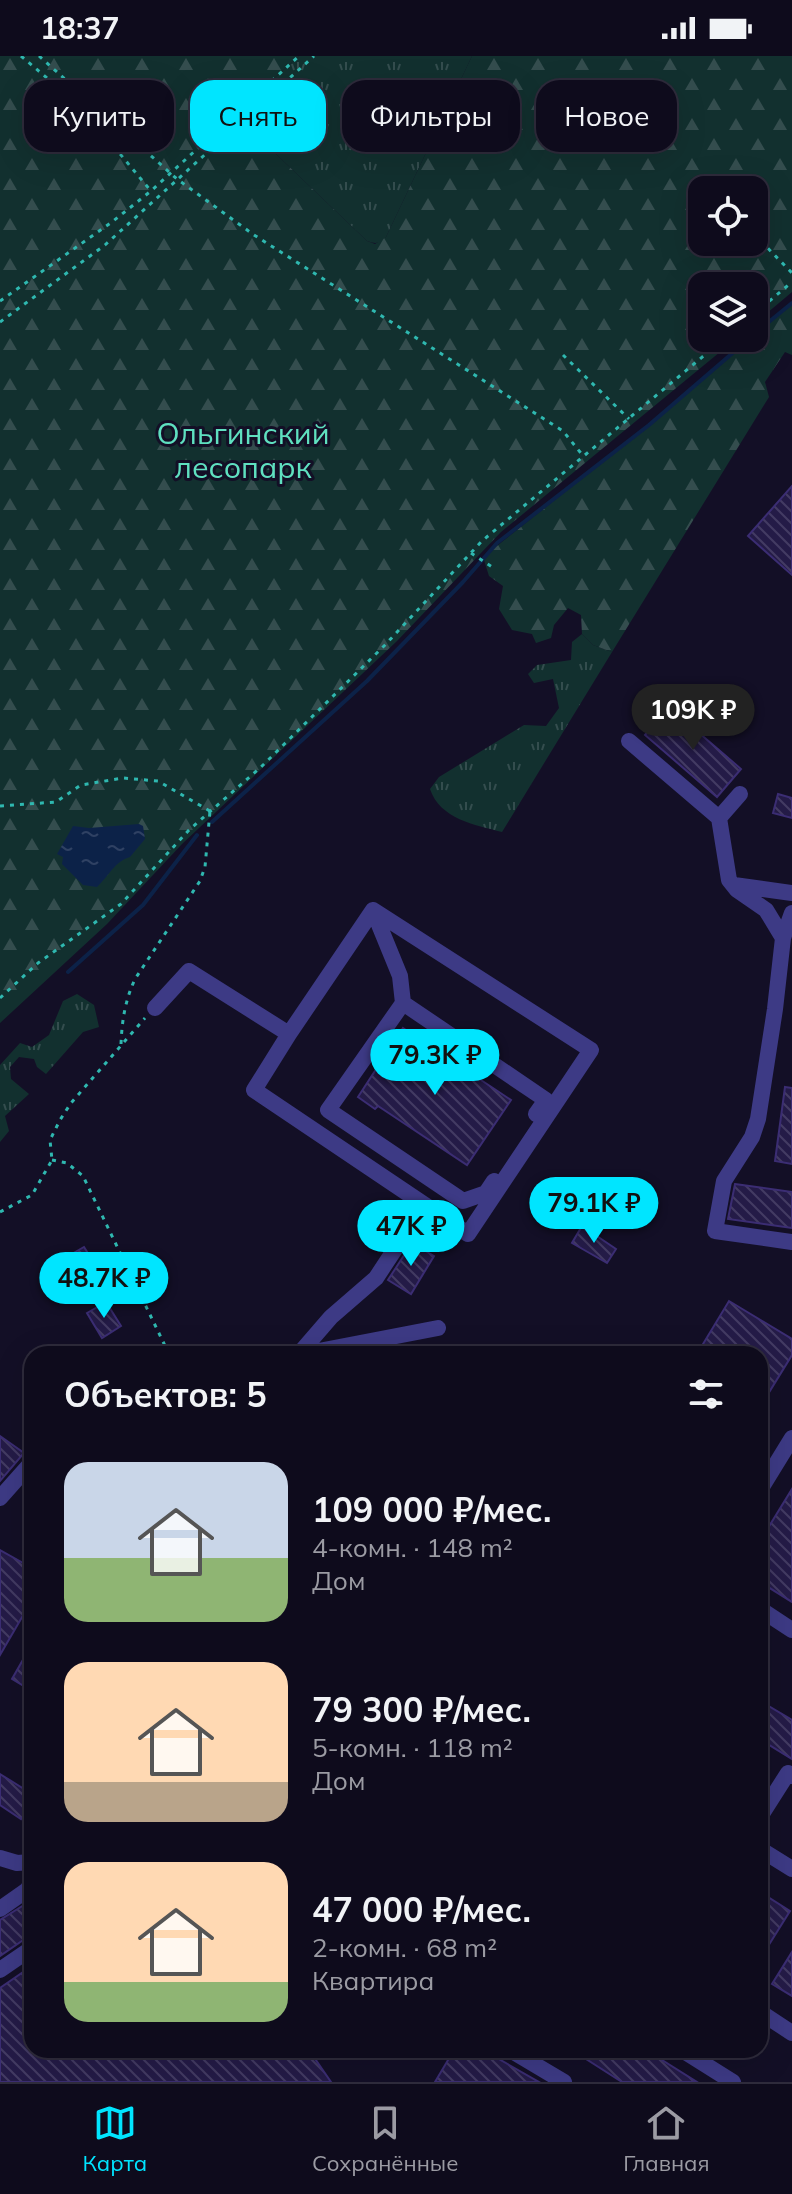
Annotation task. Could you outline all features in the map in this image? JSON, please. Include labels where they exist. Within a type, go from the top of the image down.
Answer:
[{"type":"street","points":[[629,741],[719,818],[723,858],[732,885],[786,924],[758,1119],[752,1137],[724,1181],[715,1231],[792,1242]]},
{"type":"street","points":[[719,818],[740,794]]},
{"type":"street","points":[[732,885],[792,893]]},
{"type":"street","points":[[373,910],[400,976],[403,1003],[328,1110],[463,1201],[486,1193],[546,1100],[403,1003]]},
{"type":"street","points":[[373,910],[591,1050],[468,1234],[254,1090],[373,910]]},
{"type":"street","points":[[153,1010],[189,971],[289,1034]]},
{"type":"street","points":[[307,1346],[331,1317],[376,1278],[424,1205]]},
{"type":"street","points":[[343,1346],[438,1328]]},
{"type":"street","points":[[768,1477],[792,1438]]},
{"type":"street","points":[[0,1498],[24,1471]]},
{"type":"street","points":[[768,1614],[792,1630]]},
{"type":"street","points":[[768,1804],[788,1773],[792,1776]]},
{"type":"street","points":[[768,1854],[792,1869]]},
{"type":"street","points":[[0,1858],[24,1863]]},
{"type":"street","points":[[0,1909],[24,1892]]},
{"type":"street","points":[[0,1970],[24,1954]]},
{"type":"street","points":[[768,2017],[792,2033]]},
{"type":"street","points":[[524,2058],[564,2082]]},
{"type":"street","points":[[695,2058],[733,2082]]},
{"type":"path","points":[[21,56],[80,106],[151,191]]},
{"type":"path","points":[[39,56],[177,179],[254,235],[563,431],[584,457]]},
{"type":"path","points":[[0,301],[151,191],[299,56]]},
{"type":"path","points":[[0,322],[105,245],[314,56]]},
{"type":"path","points":[[768,248],[792,273]]},
{"type":"path","points":[[768,302],[792,282]]},
{"type":"path","points":[[0,998],[38,963],[121,904],[189,830],[261,767],[385,645],[471,553],[708,352]]},
{"type":"path","points":[[563,355],[629,419]]},
{"type":"path","points":[[471,553],[492,567]]},
{"type":"path","points":[[0,806],[56,802],[81,785],[123,778],[158,781],[210,811]]},
{"type":"path","points":[[121,1044],[127,995],[200,881],[205,867],[210,811]]},
{"type":"path","points":[[0,1212],[32,1195],[52,1160],[50,1140],[60,1120],[121,1044],[153,1010]]},
{"type":"path","points":[[52,1160],[67,1163],[83,1176],[165,1346]]},
{"type":"green space","name":"Ольгинский лесопарк","points":[[0,56],[299,56],[272,80],[190,80],[190,152],[274,152],[367,241],[375,244],[386,237],[426,152],[520,152],[520,80],[461,80],[472,56],[792,56],[792,292],[768,312],[768,272],[688,272],[688,352],[720,352],[501,532],[397,641],[182,844],[107,924],[0,1023]]},
{"type":"green space","points":[[299,56],[472,56],[461,80],[342,80],[342,152],[426,152],[386,237],[375,243],[367,241],[274,152],[326,152],[326,80],[272,80]]},
{"type":"green space","points":[[792,303],[792,355],[785,352],[765,382],[769,397],[612,652],[593,645],[582,634],[581,615],[568,608],[554,625],[551,638],[536,643],[532,634],[512,630],[499,609],[503,586],[489,576],[483,557],[649,425],[735,352],[768,352],[768,323]]},
{"type":"green space","points":[[582,634],[593,645],[612,652],[502,832],[450,814],[430,789],[439,777],[524,725],[546,726],[559,708],[553,679],[534,683],[528,674],[537,665],[571,660],[572,642]]},
{"type":"green space","points":[[77,994],[94,1005],[99,1027],[83,1032],[46,1074],[37,1067],[34,1059],[19,1057],[10,1067],[11,1079],[29,1094],[5,1116],[9,1131],[0,1142],[0,1065],[20,1043],[32,1047],[49,1035],[63,1001]]},
{"type":"water","points":[[73,826],[89,828],[143,826],[145,839],[97,887],[83,885],[62,864],[63,857],[57,854]]},
{"type":"building","points":[[792,486],[792,575],[748,536]]},
{"type":"building","points":[[669,707],[741,769],[717,797],[645,735]]},
{"type":"building","points":[[778,794],[792,798],[792,818],[773,813]]},
{"type":"building","points":[[403,1028],[511,1100],[467,1165],[378,1106],[375,1109],[358,1097]]},
{"type":"building","points":[[785,1087],[792,1088],[792,1164],[775,1161]]},
{"type":"building","points":[[735,1184],[792,1192],[792,1228],[728,1219]]},
{"type":"building","points":[[582,1226],[616,1249],[607,1263],[572,1243]]},
{"type":"building","points":[[412,1243],[434,1256],[411,1294],[388,1280]]},
{"type":"building","points":[[84,1247],[103,1277],[75,1294],[56,1263]]},
{"type":"building","points":[[729,1301],[792,1339],[792,1355],[768,1394],[768,1346],[702,1346]]},
{"type":"building","points":[[106,1302],[121,1326],[102,1338],[87,1313]]},
{"type":"building","points":[[0,1436],[24,1453],[0,1481]]},
{"type":"building","points":[[792,1489],[792,1602],[768,1587],[768,1528]]},
{"type":"building","points":[[0,1550],[24,1564],[24,1614],[0,1655]]},
{"type":"building","points":[[24,1658],[24,1686],[12,1679]]},
{"type":"building","points":[[768,1706],[792,1720],[792,1759],[769,1745]]},
{"type":"building","points":[[0,1774],[24,1789],[24,1814],[21,1819],[0,1805]]},
{"type":"building","points":[[768,1897],[790,1911],[768,1946]]},
{"type":"building","points":[[24,1905],[24,1940],[0,1956],[0,1920]]},
{"type":"building","points":[[792,1952],[792,1996],[772,1984]]},
{"type":"building","points":[[24,1972],[24,2058],[314,2058],[331,2082],[0,2082],[0,1988]]},
{"type":"building","points":[[449,2058],[497,2058],[539,2082],[435,2082]]},
{"type":"building","points":[[584,2058],[659,2058],[697,2082],[622,2082]]},
{"type":"waterway","points":[[768,323],[792,303]]},
{"type":"waterway","points":[[212,822],[367,681],[497,543],[649,425],[734,352]]},
{"type":"waterway","points":[[68,972],[143,905],[197,835]]}]
